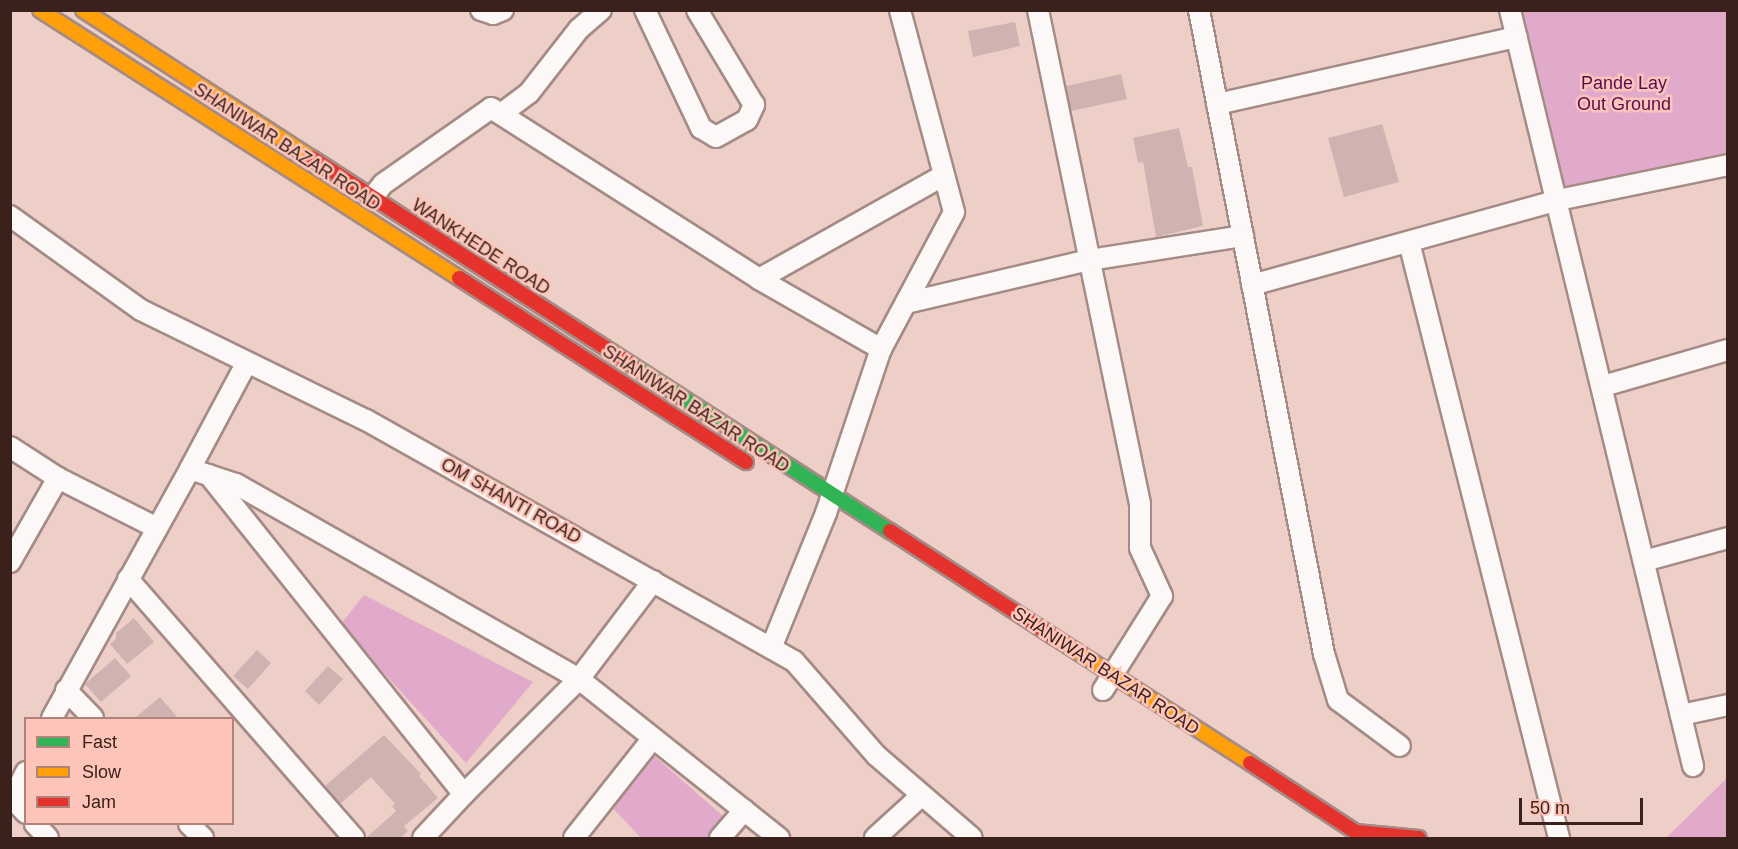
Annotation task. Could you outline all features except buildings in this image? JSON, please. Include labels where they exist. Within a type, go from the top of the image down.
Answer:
[{"type":"main road","name":"SHANIWAR BAZAR ROAD","points":[[40,10],[755,468]]},
{"type":"main road","name":"WANKHEDE ROAD","points":[[83,10],[372,198],[827,508]]},
{"type":"main road","name":"SHANIWAR BAZAR ROAD","points":[[827,508],[1105,686],[1356,832],[1419,838]]},
{"type":"street","points":[[481,10],[493,14],[503,10]]},
{"type":"street","points":[[501,114],[529,93],[579,29],[601,10]]},
{"type":"street","points":[[645,10],[701,128],[716,137],[747,120],[754,105],[697,10]]},
{"type":"street","points":[[706,10],[761,103]]},
{"type":"street","points":[[771,648],[827,508],[881,349],[954,212],[900,10]]},
{"type":"street","points":[[1038,10],[1140,504],[1140,548],[1162,596],[1105,686]]},
{"type":"street","points":[[1199,10],[1324,654],[1338,700],[1400,746]]},
{"type":"street","points":[[1510,10],[1558,200],[1693,766]]},
{"type":"street","points":[[1217,104],[1517,37]]},
{"type":"street","points":[[372,198],[383,184],[491,108],[759,279],[881,349]]},
{"type":"street","points":[[1252,285],[1558,200],[1728,165]]},
{"type":"street","points":[[759,279],[944,175]]},
{"type":"street","name":"OM SHANTI ROAD","points":[[10,216],[141,310],[246,364],[366,420],[794,661],[877,756],[972,838]]},
{"type":"street","points":[[906,303],[1089,260],[1242,236]]},
{"type":"street","points":[[1409,242],[1558,838]]},
{"type":"street","points":[[1603,386],[1728,350]]},
{"type":"street","points":[[52,717],[246,364]]},
{"type":"street","points":[[10,447],[58,478],[157,528]]},
{"type":"street","points":[[190,469],[236,484],[579,679],[779,838]]},
{"type":"street","points":[[209,475],[464,794]]},
{"type":"street","points":[[10,562],[58,478]]},
{"type":"street","points":[[1644,561],[1728,538]]},
{"type":"street","points":[[128,579],[354,838]]},
{"type":"street","points":[[423,838],[579,679],[653,580]]},
{"type":"street","points":[[66,690],[92,717]]},
{"type":"street","points":[[1681,715],[1728,705]]},
{"type":"street","points":[[574,838],[653,738]]},
{"type":"street","points":[[24,776],[13,798],[24,811]]},
{"type":"street","points":[[875,838],[921,796]]},
{"type":"street","points":[[720,838],[744,810]]},
{"type":"street","points":[[36,825],[48,838]]},
{"type":"street","points":[[190,825],[203,838]]},
{"type":"green space","name":"Pande Lay Out Ground","points":[[1516,11],[1727,11],[1727,159],[1566,193]]},
{"type":"green space","points":[[364,595],[533,682],[466,763],[340,625]]},
{"type":"green space","points":[[651,753],[732,824],[720,838],[641,838],[608,803]]},
{"type":"green space","points":[[1727,778],[1727,838],[1666,838]]},
{"type":"traffic: fast","points":[[632,365],[890,531]]},
{"type":"traffic: slow","points":[[40,10],[459,278]]},
{"type":"traffic: slow","points":[[83,10],[312,158]]},
{"type":"traffic: slow","points":[[1054,637],[1250,763]]},
{"type":"traffic: jam","points":[[312,158],[632,365]]},
{"type":"traffic: jam","points":[[459,278],[746,462]]},
{"type":"traffic: jam","points":[[890,531],[1054,637]]},
{"type":"traffic: jam","points":[[1250,763],[1356,832],[1419,838]]}]
